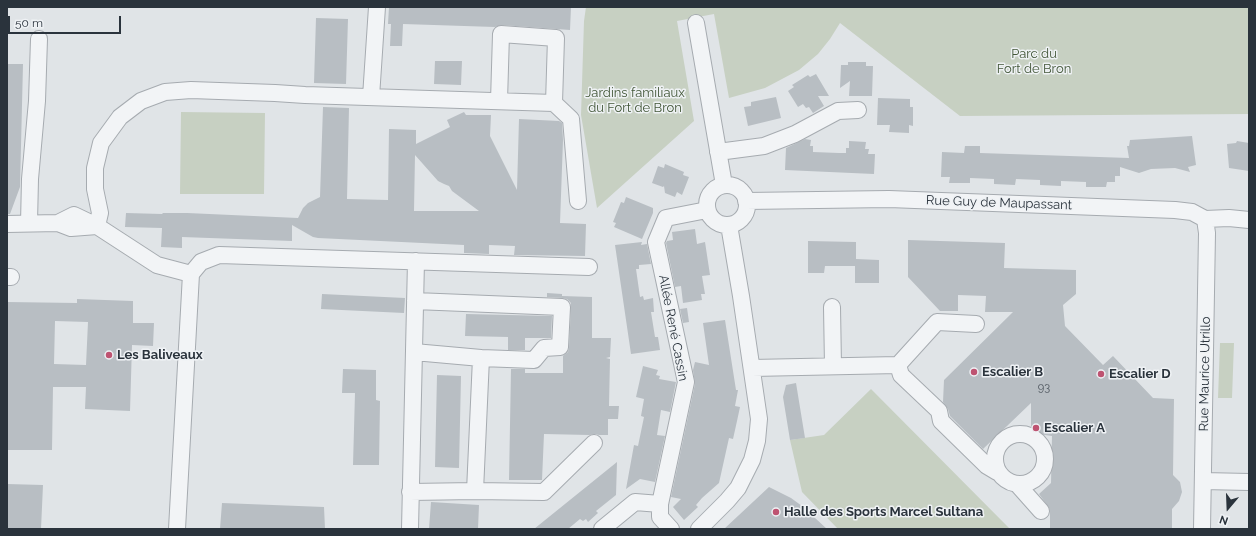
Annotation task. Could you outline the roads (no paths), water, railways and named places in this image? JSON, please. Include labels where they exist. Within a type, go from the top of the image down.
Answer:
[{"type":"street","points":[[371,97],[377,7]]},
{"type":"street","points":[[696,23],[724,185]]},
{"type":"street","points":[[499,101],[501,34],[556,38],[554,103]]},
{"type":"street","points":[[29,223],[30,179],[37,100],[39,39]]},
{"type":"street","points":[[97,226],[100,213],[95,189],[95,168],[101,143],[120,117],[140,101],[164,92],[191,90],[554,103],[571,119],[578,201]]},
{"type":"street","points":[[718,152],[764,146],[795,134],[838,111],[858,110]]},
{"type":"street","points":[[724,185],[734,186],[742,192],[746,201],[747,206],[743,217],[734,224],[729,225],[724,225],[715,221],[709,214],[706,204],[710,194],[714,190],[724,185]]},
{"type":"street","name":"Rue Guy de Maupassant","points":[[746,201],[889,199],[1176,210],[1192,212],[1205,219],[1229,218],[1249,220]]},
{"type":"street","name":"Allée René Cassin","points":[[671,529],[660,517],[660,504],[686,382],[656,242],[666,218],[707,210]]},
{"type":"street","points":[[7,224],[58,223],[74,215],[97,226],[157,265],[191,274]]},
{"type":"street","name":"Rue Maurice Utrillo","points":[[1202,529],[1207,233],[1205,219]]},
{"type":"street","points":[[698,529],[727,501],[738,488],[752,460],[757,441],[759,419],[729,225]]},
{"type":"street","points":[[177,529],[191,274],[201,262],[218,255],[589,267]]},
{"type":"street","points":[[410,529],[416,261]]},
{"type":"street","points":[[414,352],[481,358],[534,360],[544,348],[560,347],[562,307],[415,301]]},
{"type":"street","points":[[832,307],[833,366]]},
{"type":"street","points":[[752,368],[898,365],[936,322],[976,324]]},
{"type":"street","points":[[475,491],[481,358]]},
{"type":"street","points":[[898,365],[901,376],[939,411],[941,421],[987,466],[1009,482],[1026,484],[1040,474],[1044,467],[1045,458],[1043,450],[1038,442],[1032,437],[1023,434],[1007,437],[1001,442],[997,449],[995,456],[997,472]]},
{"type":"street","points":[[410,492],[544,492],[594,443]]},
{"type":"street","points":[[1203,481],[1249,482]]},
{"type":"street","points":[[1017,484],[1041,511]]},
{"type":"street","points":[[602,529],[635,502],[660,504]]},
{"type":"place","name":"Les Baliveaux","points":[[109,355]]},
{"type":"place","name":"Escalier B","points":[[974,372]]},
{"type":"place","name":"Escalier D","points":[[1101,374]]},
{"type":"place","name":"Escalier A","points":[[1036,428]]},
{"type":"place","name":"Halle des Sports Marcel Sultana","points":[[776,512]]},
{"type":"park label","name":"Parc du Fort de Bron","points":[[1034,62]]},
{"type":"park label","name":"Jardins familiaux du Fort de Bron","points":[[635,100]]}]
